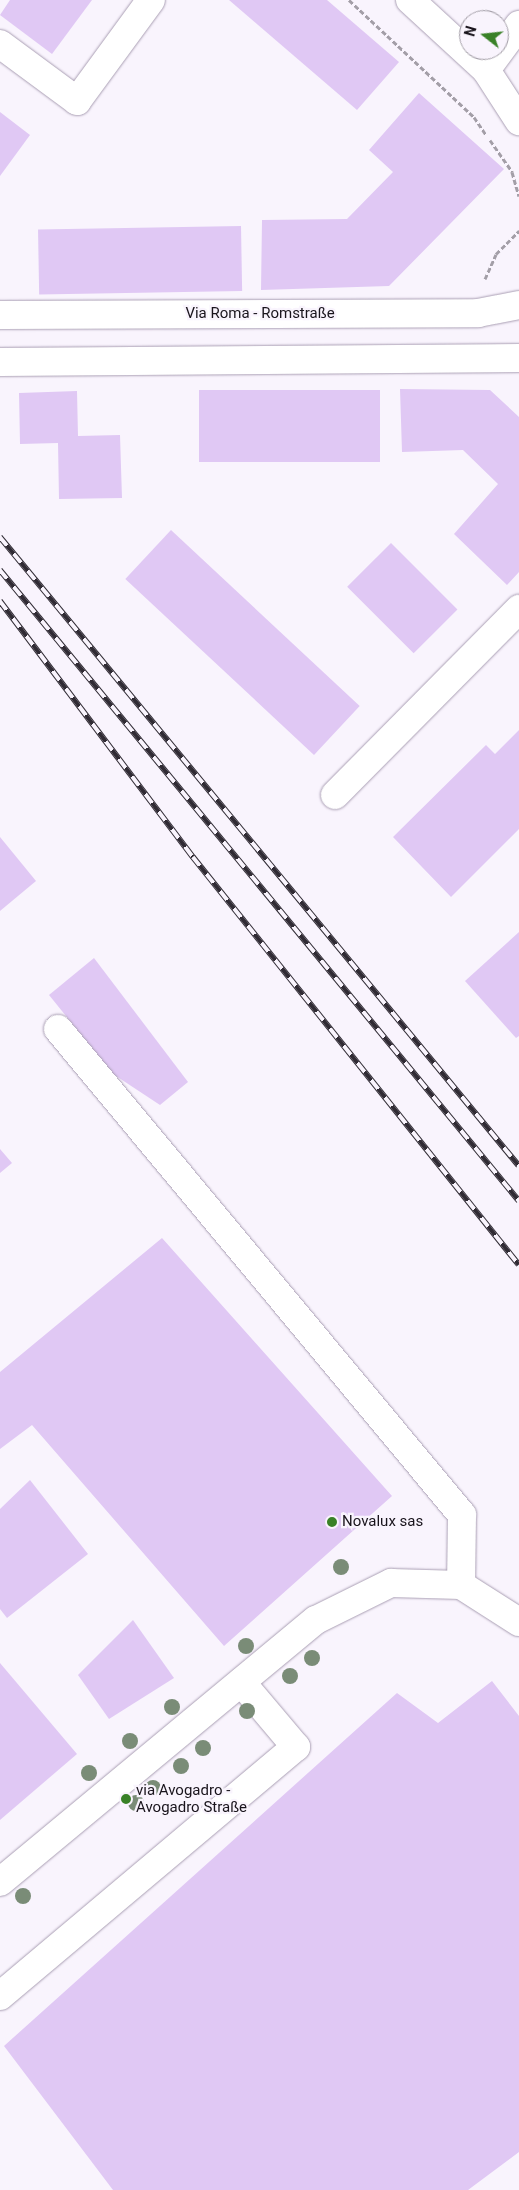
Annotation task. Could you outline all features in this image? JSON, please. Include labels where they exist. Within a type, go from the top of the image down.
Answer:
[{"type":"street","points":[[0,44],[77,101],[151,0]]},
{"type":"street","points":[[410,0],[486,70],[519,121]]},
{"type":"street","points":[[486,70],[519,25]]},
{"type":"street","name":"Via Roma - Romstraße","points":[[0,316],[478,313],[519,305]]},
{"type":"street","points":[[0,362],[519,358]]},
{"type":"street","points":[[335,795],[519,609]]},
{"type":"street","points":[[58,1029],[462,1515],[461,1585]]},
{"type":"street","points":[[0,1882],[316,1620],[391,1583],[461,1585],[519,1622]]},
{"type":"street","points":[[0,1996],[296,1747],[240,1682]]},
{"type":"path","points":[[349,0],[474,117],[512,172],[519,196]]},
{"type":"path","points":[[484,286],[496,254],[519,231]]},
{"type":"building","points":[[10,0],[92,0],[52,54],[0,15]]},
{"type":"building","points":[[229,0],[327,0],[399,62],[357,110]]},
{"type":"building","points":[[419,93],[504,169],[389,286],[261,290],[262,220],[347,219],[393,172],[369,150]]},
{"type":"building","points":[[0,112],[30,135],[0,176]]},
{"type":"building","points":[[241,226],[242,291],[39,295],[38,230]]},
{"type":"building","points":[[400,389],[490,390],[519,417],[519,572],[507,585],[454,534],[498,484],[463,450],[402,452]]},
{"type":"building","points":[[199,390],[380,390],[380,462],[199,462]]},
{"type":"building","points":[[77,391],[78,436],[120,435],[122,498],[59,499],[58,443],[20,444],[19,393]]},
{"type":"building","points":[[171,530],[360,706],[314,755],[125,579]]},
{"type":"building","points":[[391,543],[457,609],[414,653],[347,587]]},
{"type":"building","points":[[519,730],[519,829],[451,897],[393,837],[486,745],[495,754]]},
{"type":"building","points":[[0,837],[36,881],[0,911]]},
{"type":"building","points":[[519,932],[519,1036],[516,1038],[465,981]]},
{"type":"building","points":[[94,958],[188,1082],[160,1105],[113,1074],[49,995]]},
{"type":"building","points":[[0,1149],[12,1163],[0,1173]]},
{"type":"building","points":[[162,1238],[392,1496],[224,1646],[32,1425],[0,1449],[0,1372]]},
{"type":"building","points":[[30,1480],[88,1554],[7,1618],[0,1609],[0,1509]]},
{"type":"building","points":[[133,1620],[174,1678],[109,1719],[78,1675]]},
{"type":"building","points":[[0,1663],[77,1754],[0,1820]]},
{"type":"building","points":[[492,1681],[519,1716],[519,2152],[468,2190],[113,2190],[4,2046],[397,1693],[438,1723]]},
{"type":"railway","points":[[0,537],[519,1166]]},
{"type":"railway","points":[[0,570],[519,1201]]},
{"type":"railway","points":[[0,601],[193,857],[519,1265]]},
{"type":"place","name":"Novalux sas","points":[[332,1522]]},
{"type":"place","name":"via Avogadro - Avogadro Straße","points":[[126,1799]]}]
